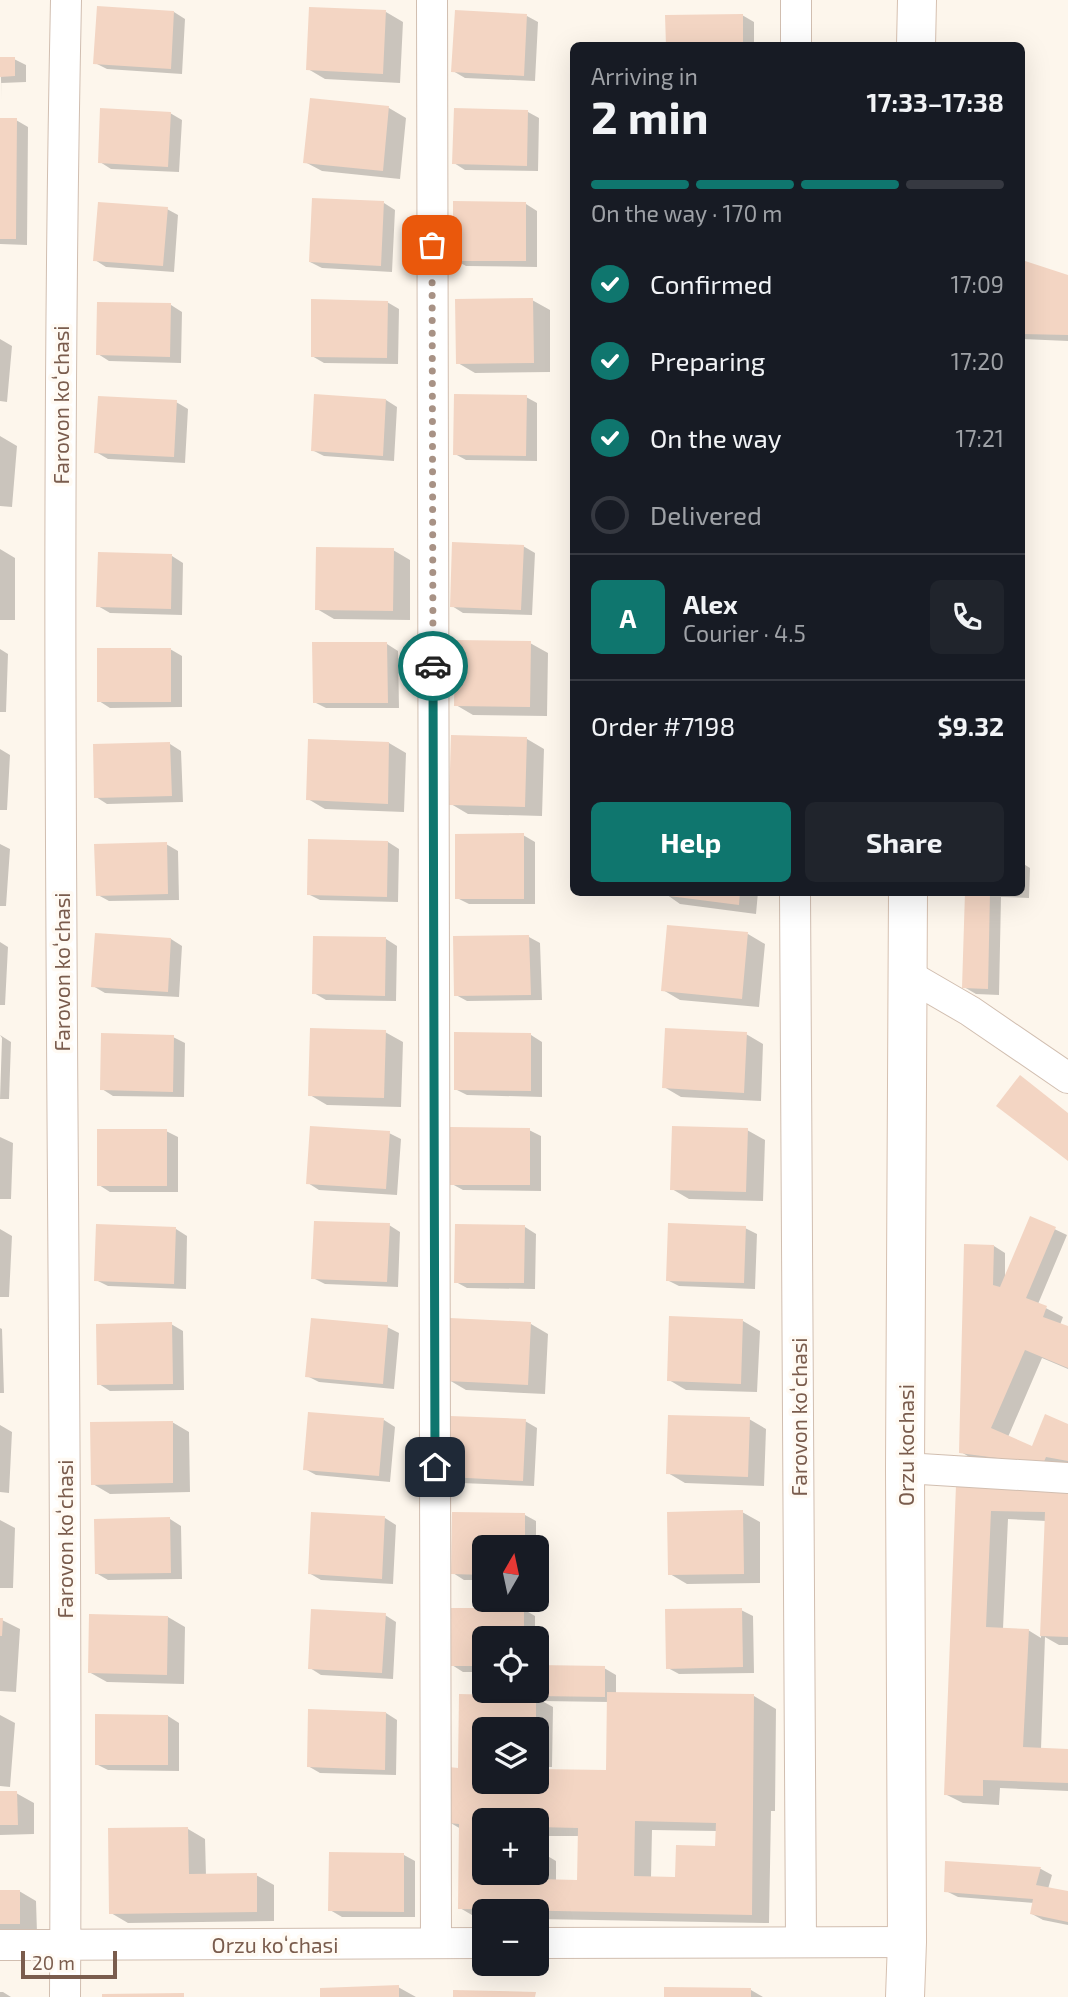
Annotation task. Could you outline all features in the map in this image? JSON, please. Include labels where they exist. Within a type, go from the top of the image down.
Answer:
[{"type":"main road","points":[[916,42],[917,0]]},
{"type":"main road","name":"Orzu kochasi","points":[[905,1997],[908,896]]},
{"type":"street","name":"Farovon koʻchasi","points":[[65,1944],[59,501],[66,0]]},
{"type":"street","points":[[432,0],[436,1943]]},
{"type":"street","points":[[796,0],[796,42]]},
{"type":"street","name":"Farovon koʻchasi","points":[[795,896],[801,1942]]},
{"type":"street","points":[[908,975],[970,1011],[1068,1078]]},
{"type":"street","points":[[905,1468],[1068,1478]]},
{"type":"street","points":[[549,1943],[907,1942]]},
{"type":"street","name":"Orzu koʻchasi","points":[[0,1945],[472,1943]]},
{"type":"street","points":[[65,1944],[65,1997]]},
{"type":"building","points":[[97,6],[174,11],[171,69],[93,64]]},
{"type":"building","points":[[309,7],[386,10],[383,74],[306,70]]},
{"type":"building","points":[[455,10],[527,14],[524,76],[451,72]]},
{"type":"building","points":[[743,14],[743,42],[666,42],[665,15]]},
{"type":"building","points":[[0,57],[15,57],[15,76],[0,77]]},
{"type":"building","points":[[310,98],[389,106],[383,171],[303,163]]},
{"type":"building","points":[[100,108],[171,112],[168,167],[98,163]]},
{"type":"building","points":[[454,108],[528,110],[527,166],[452,164]]},
{"type":"building","points":[[0,118],[17,118],[16,239],[0,239]]},
{"type":"building","points":[[312,198],[384,201],[381,266],[309,262]]},
{"type":"building","points":[[453,201],[526,202],[526,261],[453,261]]},
{"type":"building","points":[[98,202],[168,207],[163,266],[93,261]]},
{"type":"building","points":[[1025,261],[1068,275],[1068,335],[1025,334]]},
{"type":"building","points":[[533,298],[534,363],[456,364],[455,299]]},
{"type":"building","points":[[311,299],[388,301],[387,358],[311,357]]},
{"type":"building","points":[[97,302],[171,303],[170,357],[96,355]]},
{"type":"building","points":[[314,394],[386,399],[383,456],[311,451]]},
{"type":"building","points":[[454,394],[527,395],[526,456],[453,455]]},
{"type":"building","points":[[98,396],[177,400],[174,457],[94,453]]},
{"type":"building","points":[[452,542],[524,545],[521,610],[450,607]]},
{"type":"building","points":[[316,547],[394,548],[393,611],[315,610]]},
{"type":"building","points":[[98,552],[172,554],[171,609],[96,607]]},
{"type":"building","points":[[455,640],[531,641],[530,707],[454,706]]},
{"type":"building","points":[[312,642],[387,642],[388,703],[313,703]]},
{"type":"building","points":[[97,648],[171,648],[171,702],[97,702]]},
{"type":"building","points":[[451,735],[527,737],[525,807],[449,805]]},
{"type":"building","points":[[308,739],[389,742],[388,804],[306,800]]},
{"type":"building","points":[[170,742],[172,796],[94,798],[93,744]]},
{"type":"building","points":[[524,833],[524,899],[455,899],[455,834]]},
{"type":"building","points":[[308,839],[388,841],[387,897],[307,895]]},
{"type":"building","points":[[167,842],[168,894],[96,896],[94,844]]},
{"type":"building","points":[[669,896],[740,896],[739,905]]},
{"type":"building","points":[[965,896],[990,896],[988,989],[962,988]]},
{"type":"building","points":[[667,925],[748,932],[742,999],[661,991]]},
{"type":"building","points":[[95,933],[171,938],[168,992],[91,987]]},
{"type":"building","points":[[529,935],[531,995],[454,996],[453,936]]},
{"type":"building","points":[[313,936],[386,937],[385,996],[312,994]]},
{"type":"building","points":[[310,1028],[386,1030],[384,1098],[308,1096]]},
{"type":"building","points":[[665,1028],[747,1032],[744,1093],[662,1088]]},
{"type":"building","points":[[454,1032],[531,1033],[531,1091],[454,1090]]},
{"type":"building","points":[[101,1033],[174,1035],[173,1092],[100,1090]]},
{"type":"building","points":[[1020,1075],[1068,1113],[1068,1161],[996,1106]]},
{"type":"building","points":[[310,1126],[390,1131],[386,1189],[306,1184]]},
{"type":"building","points":[[672,1126],[748,1128],[746,1192],[670,1190]]},
{"type":"building","points":[[450,1127],[530,1128],[530,1185],[450,1185]]},
{"type":"building","points":[[97,1129],[167,1129],[167,1186],[97,1186]]},
{"type":"building","points":[[1030,1216],[1056,1227],[1026,1298],[1047,1306],[1043,1317],[1068,1326],[1068,1368],[1025,1350],[991,1428],[1032,1446],[1045,1414],[1068,1424],[1068,1461],[1046,1457],[1043,1464],[959,1453],[964,1244],[994,1245],[993,1285],[1000,1287]]},
{"type":"building","points":[[314,1221],[390,1223],[387,1282],[311,1279]]},
{"type":"building","points":[[668,1223],[746,1226],[744,1283],[666,1281]]},
{"type":"building","points":[[96,1224],[176,1227],[174,1284],[94,1281]]},
{"type":"building","points":[[455,1224],[525,1225],[524,1283],[454,1283]]},
{"type":"building","points":[[669,1316],[743,1319],[741,1384],[667,1381]]},
{"type":"building","points":[[311,1318],[388,1325],[383,1384],[305,1377]]},
{"type":"building","points":[[450,1318],[531,1322],[528,1385],[447,1381]]},
{"type":"building","points":[[172,1322],[173,1384],[97,1385],[96,1324]]},
{"type":"building","points":[[308,1412],[384,1418],[379,1476],[303,1470]]},
{"type":"building","points":[[668,1415],[750,1417],[748,1477],[666,1474]]},
{"type":"building","points":[[450,1416],[526,1419],[523,1481],[448,1477]]},
{"type":"building","points":[[173,1421],[173,1483],[91,1485],[90,1422]]},
{"type":"building","points":[[956,1485],[1068,1490],[1068,1637],[1040,1636],[1045,1512],[991,1511],[986,1627],[1029,1629],[1023,1747],[1068,1749],[1068,1783],[983,1780],[983,1796],[944,1795]]},
{"type":"building","points":[[743,1510],[744,1574],[668,1575],[667,1512]]},
{"type":"building","points":[[311,1512],[385,1516],[382,1579],[308,1574]]},
{"type":"building","points":[[452,1512],[525,1513],[525,1535],[472,1535],[472,1575],[451,1574]]},
{"type":"building","points":[[170,1517],[171,1573],[95,1574],[94,1519]]},
{"type":"building","points":[[450,1608],[472,1608],[472,1612],[524,1612],[524,1626],[472,1626],[472,1666],[450,1666]]},
{"type":"building","points":[[742,1608],[743,1667],[666,1669],[665,1609]]},
{"type":"building","points":[[311,1609],[386,1613],[382,1673],[308,1669]]},
{"type":"building","points":[[89,1614],[168,1616],[167,1675],[88,1673]]},
{"type":"building","points":[[0,1618],[3,1618],[2,1636],[0,1636]]},
{"type":"building","points":[[549,1665],[605,1666],[605,1697],[549,1696]]},
{"type":"building","points":[[607,1692],[754,1694],[752,1915],[549,1911],[549,1899],[472,1899],[472,1909],[458,1909],[459,1824],[448,1823],[449,1767],[458,1768],[459,1694],[472,1694],[472,1703],[536,1703],[536,1717],[472,1717],[472,1794],[549,1794],[549,1769],[606,1770]],"holes":[[[635,1821],[716,1823],[715,1846],[676,1845],[675,1877],[634,1876]]]},
{"type":"building","points":[[308,1709],[386,1712],[385,1770],[307,1767]]},
{"type":"building","points":[[95,1714],[168,1715],[168,1765],[95,1765]]},
{"type":"building","points":[[0,1791],[17,1791],[18,1825],[0,1825]]},
{"type":"building","points":[[188,1827],[189,1874],[257,1873],[257,1912],[109,1914],[108,1828]]},
{"type":"building","points":[[329,1852],[404,1853],[404,1912],[328,1911]]},
{"type":"building","points":[[945,1861],[1041,1867],[1036,1885],[1068,1891],[1068,1922],[1030,1914],[1033,1899],[944,1892]]},
{"type":"building","points":[[0,1890],[20,1890],[20,1924],[0,1924]]},
{"type":"building","points":[[399,1985],[399,1997],[320,1997],[320,1988]]},
{"type":"building","points":[[664,1987],[751,1988],[751,1997],[664,1997]]},
{"type":"building","points":[[453,1990],[536,1992],[535,1997],[453,1997]]},
{"type":"building","points":[[184,1993],[184,1997],[102,1997],[102,1994]]},
{"type":"way so far","points":[[432,245],[433,666]]},
{"type":"route","points":[[433,666],[435,1467]]}]
